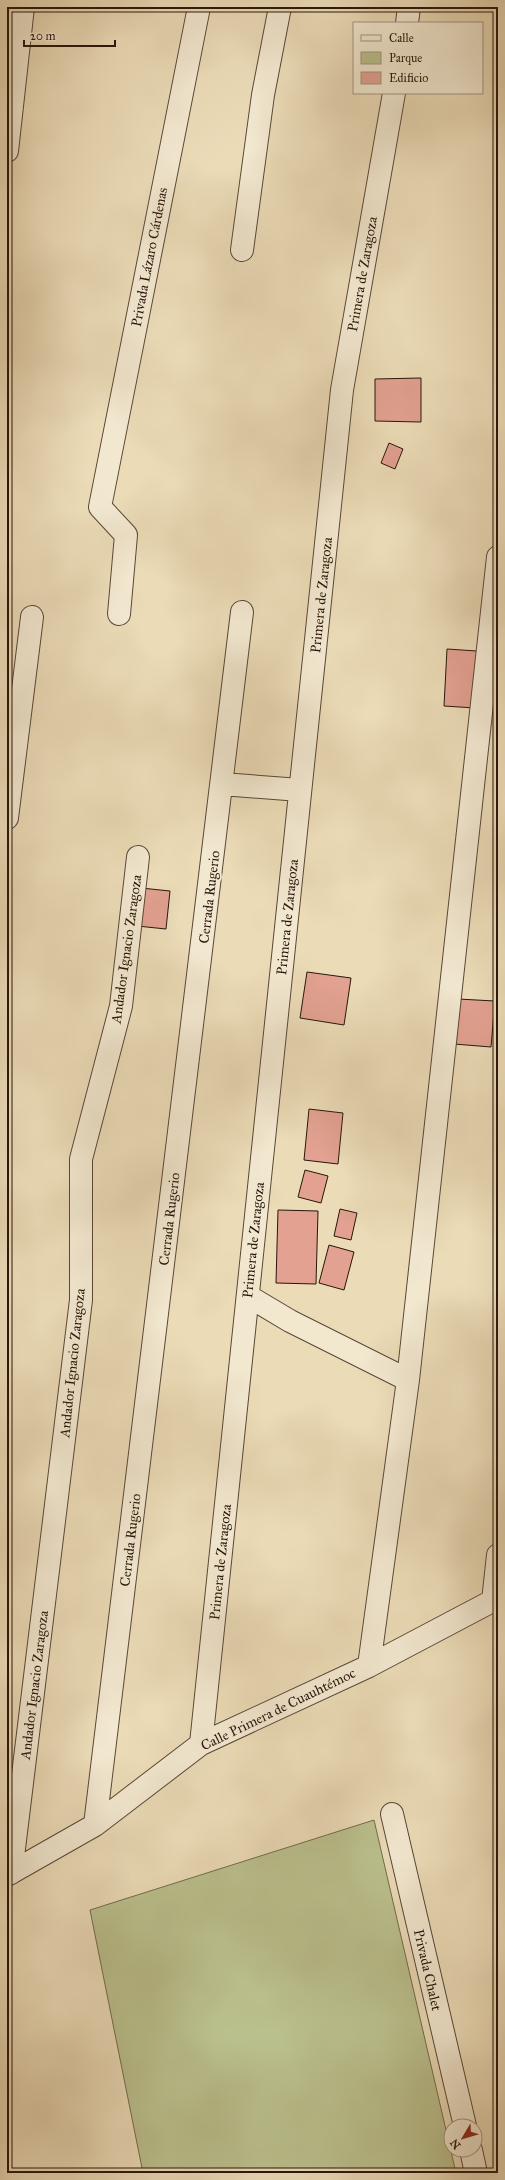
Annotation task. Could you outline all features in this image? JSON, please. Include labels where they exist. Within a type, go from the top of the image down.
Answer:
[{"type":"street","points":[[7,151],[23,7]]},
{"type":"street","name":"Privada Lázaro Cárdenas","points":[[119,614],[126,535],[100,507],[198,7]]},
{"type":"street","points":[[242,250],[263,96],[280,7]]},
{"type":"street","points":[[406,22],[409,7]]},
{"type":"street","name":"Primera de Zaragoza","points":[[201,1744],[342,390],[394,94]]},
{"type":"street","points":[[369,1666],[408,1380],[498,557]]},
{"type":"street","name":"Cerrada Rugerio","points":[[95,1825],[242,612]]},
{"type":"street","points":[[7,818],[32,617]]},
{"type":"street","points":[[222,784],[300,790]]},
{"type":"street","name":"Andador Ignacio Zaragoza","points":[[9,1874],[81,1300],[81,1159],[121,1006],[138,857]]},
{"type":"street","points":[[248,1296],[290,1321],[408,1380]]},
{"type":"street","points":[[495,1600],[498,1555]]},
{"type":"street","name":"Calle Primera de Cuauhtémoc","points":[[9,1874],[95,1825],[201,1744],[369,1666],[495,1600]]},
{"type":"street","name":"Privada Chalet","points":[[392,1814],[463,2118]]},
{"type":"street","points":[[473,2158],[476,2173]]},
{"type":"green space","points":[[374,1820],[443,2118],[443,2158],[453,2158],[456,2173],[143,2173],[90,1910]]},
{"type":"building","points":[[421,378],[421,422],[375,421],[375,379]]},
{"type":"building","points":[[389,443],[403,449],[395,469],[381,463]]},
{"type":"building","points":[[447,649],[477,651],[475,708],[444,706]]},
{"type":"building","points":[[141,888],[170,891],[166,929],[137,926]]},
{"type":"building","points":[[307,972],[351,978],[344,1025],[300,1018]]},
{"type":"building","points":[[458,999],[495,1001],[491,1047],[454,1044]]},
{"type":"building","points":[[309,1109],[343,1113],[338,1164],[304,1160]]},
{"type":"building","points":[[305,1170],[328,1176],[321,1203],[298,1197]]},
{"type":"building","points":[[340,1209],[357,1213],[351,1240],[334,1236]]},
{"type":"building","points":[[278,1210],[318,1211],[316,1284],[276,1283]]},
{"type":"building","points":[[329,1245],[354,1252],[344,1290],[319,1283]]}]
